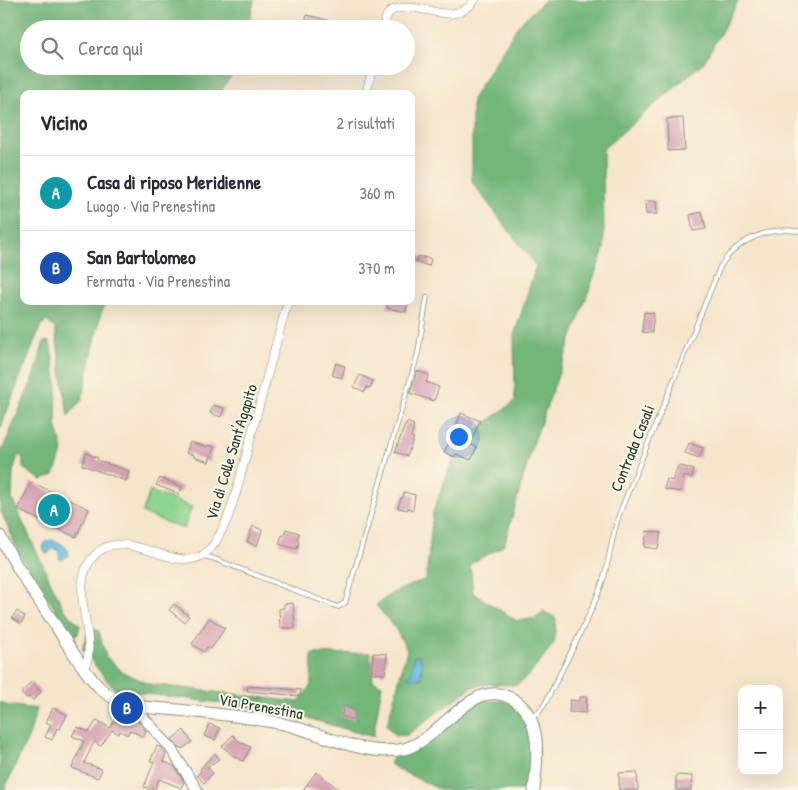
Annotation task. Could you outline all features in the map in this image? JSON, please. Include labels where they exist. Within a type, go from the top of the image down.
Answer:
[{"type":"main road","name":"Via Prenestina","points":[[0,536],[18,568],[85,669],[98,686],[121,702],[137,706],[268,720],[383,751],[405,748],[421,742],[472,700],[484,695],[498,694],[509,698],[521,706],[535,729],[538,746],[534,790]]},
{"type":"street","points":[[386,20],[392,10],[412,6],[451,14],[460,13],[475,0]]},
{"type":"street","points":[[367,90],[371,75]]},
{"type":"street","name":"Via di Colle Sant'Agapito","points":[[201,556],[216,542],[230,508],[287,305]]},
{"type":"street","points":[[85,669],[88,654],[82,586],[86,568],[94,556],[109,546],[126,544],[185,560],[201,556]]},
{"type":"street","points":[[137,706],[144,718],[170,747],[197,790]]},
{"type":"lane","name":"Contrada Casali","points":[[530,718],[539,712],[545,704],[598,593],[607,566],[618,516],[720,268],[731,252],[746,240],[772,232],[798,231]]},
{"type":"lane","points":[[201,556],[212,558],[338,607],[345,603],[418,353],[427,297]]},
{"type":"green space","points":[[0,0],[254,0],[250,20],[20,20],[20,75],[232,75],[222,90],[20,90],[20,305],[105,305],[101,313],[82,400],[68,416],[55,328],[47,321],[41,325],[0,429]]},
{"type":"green space","points":[[545,0],[739,0],[704,62],[603,149],[604,249],[532,447],[505,542],[500,548],[470,564],[473,593],[517,621],[537,618],[543,611],[556,618],[554,643],[531,673],[517,685],[484,684],[471,688],[407,735],[395,736],[387,725],[407,650],[395,628],[376,605],[392,593],[426,579],[433,512],[459,443],[515,401],[514,336],[536,266],[472,182],[472,99],[519,24]]},
{"type":"green space","points":[[48,341],[51,347],[57,385],[56,424],[63,450],[54,475],[41,480],[23,468],[23,458],[18,455],[13,472],[12,499],[64,610],[80,625],[78,634],[73,637],[21,557],[0,509],[0,455],[35,374],[44,342]]},
{"type":"green space","points":[[150,491],[192,507],[184,529],[142,513]]},
{"type":"green space","points":[[89,630],[99,631],[106,657],[123,672],[149,684],[299,702],[311,685],[312,654],[370,653],[373,681],[382,685],[373,737],[283,711],[113,688],[83,650]]},
{"type":"green space","points":[[481,701],[503,701],[513,704],[534,724],[531,790],[441,790],[397,769],[389,763],[395,756],[428,743]]},
{"type":"green space","points":[[0,702],[6,705],[37,709],[29,736],[4,790],[0,790]]},
{"type":"water","points":[[52,540],[63,545],[69,555],[62,560],[59,559],[59,552],[56,549],[52,549],[48,554],[46,553],[43,548],[44,544]]},
{"type":"water","points":[[414,656],[420,656],[420,660],[422,660],[421,679],[409,678]]},
{"type":"building","points":[[307,15],[327,20],[306,20]]},
{"type":"building","points":[[683,118],[685,150],[668,151],[667,119]]},
{"type":"building","points":[[645,201],[656,201],[657,214],[646,214]]},
{"type":"building","points":[[702,212],[706,229],[693,231],[690,215]]},
{"type":"building","points":[[418,256],[431,259],[429,266],[416,262]]},
{"type":"building","points":[[387,305],[407,305],[406,312],[387,308]]},
{"type":"building","points":[[644,312],[654,313],[652,333],[642,332]]},
{"type":"building","points":[[336,363],[345,366],[342,378],[332,375]]},
{"type":"building","points":[[417,371],[429,375],[426,382],[439,387],[434,401],[410,393]]},
{"type":"building","points":[[360,375],[373,381],[370,388],[367,387],[365,392],[354,387]]},
{"type":"building","points":[[213,405],[224,408],[221,417],[210,413]]},
{"type":"building","points":[[461,413],[480,421],[470,444],[477,447],[471,460],[456,454],[454,457],[444,452],[454,435]]},
{"type":"building","points":[[407,422],[414,425],[411,437],[414,438],[407,456],[395,452]]},
{"type":"building","points":[[190,442],[214,447],[209,462],[186,453]]},
{"type":"building","points":[[689,443],[703,448],[699,458],[685,453]]},
{"type":"building","points":[[86,453],[98,458],[97,460],[129,471],[126,481],[82,465]]},
{"type":"building","points":[[678,466],[694,470],[691,478],[684,476],[680,492],[664,489],[667,479],[672,481]]},
{"type":"building","points":[[160,478],[182,487],[179,494],[156,485]]},
{"type":"building","points":[[31,482],[89,509],[76,537],[18,510]]},
{"type":"building","points":[[404,492],[415,495],[413,510],[398,508]]},
{"type":"building","points":[[253,526],[262,530],[257,546],[247,542]]},
{"type":"building","points":[[286,529],[299,533],[297,549],[279,544]]},
{"type":"building","points":[[647,531],[661,533],[658,549],[644,547]]},
{"type":"building","points":[[293,603],[295,628],[280,628],[279,609],[284,608],[284,604]]},
{"type":"building","points":[[174,604],[189,616],[184,622],[169,610]]},
{"type":"building","points":[[17,611],[25,617],[21,624],[12,618]]},
{"type":"building","points":[[209,618],[225,628],[211,649],[207,647],[204,652],[192,644]]},
{"type":"building","points":[[373,653],[387,654],[385,674],[371,673]]},
{"type":"building","points":[[31,682],[41,692],[33,700],[21,693]]},
{"type":"building","points":[[248,686],[301,690],[300,696],[247,691]]},
{"type":"building","points":[[580,697],[587,697],[586,713],[569,712],[570,700],[579,701]]},
{"type":"building","points":[[344,706],[356,710],[354,720],[341,716]]},
{"type":"building","points":[[53,708],[67,715],[60,729],[57,728],[52,740],[45,737],[51,725],[46,722]]},
{"type":"building","points":[[124,711],[133,714],[146,731],[143,737],[130,730],[127,735],[120,731],[118,734],[112,730],[101,746],[94,742],[84,763],[102,769],[98,778],[72,768],[84,741],[72,736],[77,727],[89,732],[97,720],[110,728],[114,721],[118,723]]},
{"type":"building","points":[[209,724],[220,728],[215,740],[204,736]]},
{"type":"building","points":[[184,730],[192,742],[182,749],[172,739]]},
{"type":"building","points":[[233,735],[240,742],[251,747],[243,761],[232,755],[222,746]]},
{"type":"building","points":[[157,746],[162,748],[166,754],[163,761],[174,766],[184,782],[181,788],[159,779],[155,789],[153,788],[152,790],[144,787],[154,762],[150,761]]},
{"type":"building","points":[[215,753],[219,759],[207,767],[213,773],[204,783],[197,776],[201,771],[200,769]]},
{"type":"building","points":[[316,772],[340,790],[303,790]]},
{"type":"building","points":[[637,772],[638,790],[619,790],[619,773]]},
{"type":"building","points":[[676,775],[692,776],[691,790],[676,790]]},
{"type":"place","name":"Casa di riposo Meridienne","points":[[54,510]]},
{"type":"place","name":"San Bartolomeo","points":[[127,708]]}]
